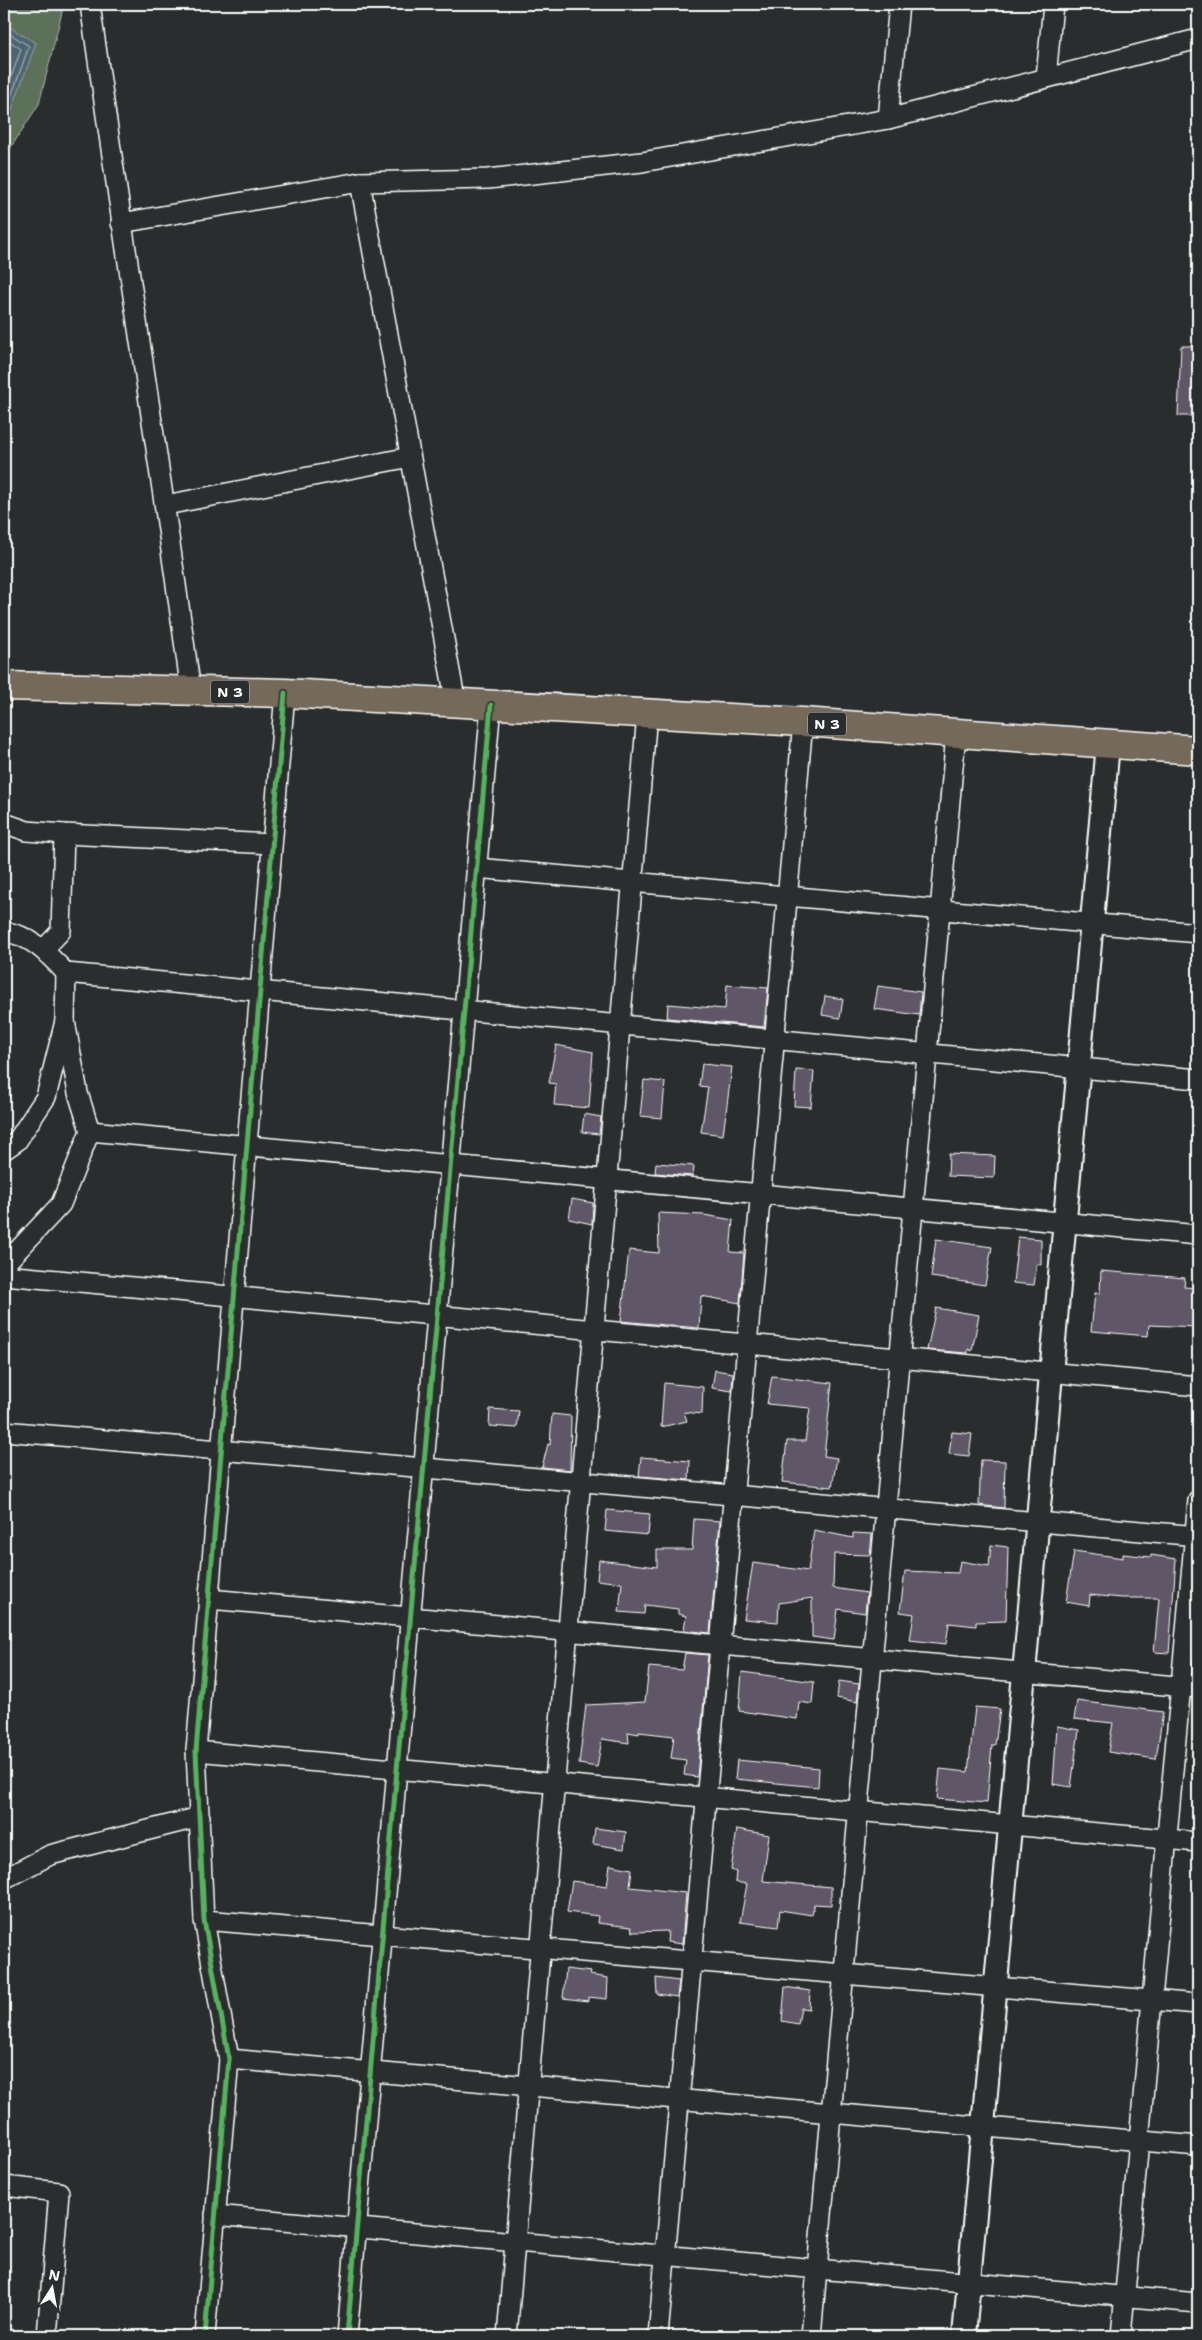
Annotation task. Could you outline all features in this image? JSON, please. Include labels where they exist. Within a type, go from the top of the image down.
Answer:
[{"type":"main road","name":"N 3","points":[[4,686],[285,693],[803,722],[1198,750]]},
{"type":"street","points":[[90,4],[121,223],[166,505],[190,692]]},
{"type":"street","points":[[888,119],[899,4]]},
{"type":"street","points":[[1046,78],[1053,4]]},
{"type":"street","points":[[121,223],[360,182],[488,178],[642,162],[888,119],[1198,39]]},
{"type":"street","points":[[360,182],[456,704]]},
{"type":"street","points":[[166,505],[410,456]]},
{"type":"street","points":[[205,2336],[229,2059],[204,1920],[196,1751],[285,693]]},
{"type":"street","points":[[346,2336],[491,705]]},
{"type":"street","points":[[507,2336],[647,714]]},
{"type":"street","points":[[658,2336],[803,722]]},
{"type":"street","points":[[811,2336],[956,734]]},
{"type":"street","points":[[964,2336],[1108,744]]},
{"type":"street","points":[[4,823],[27,831],[64,834],[272,844]]},
{"type":"street","points":[[44,950],[61,930],[64,834]]},
{"type":"street","points":[[476,868],[1198,933]]},
{"type":"street","points":[[4,932],[15,932],[44,950],[66,973],[1198,1079]]},
{"type":"street","points":[[4,1265],[61,1204],[90,1131],[78,1093],[65,1021],[66,973]]},
{"type":"street","points":[[4,1150],[17,1141],[46,1097],[65,1021]]},
{"type":"street","points":[[90,1131],[1198,1235]]},
{"type":"street","points":[[4,1275],[1198,1386]]},
{"type":"street","points":[[4,1431],[1197,1536]]},
{"type":"street","points":[[1121,2336],[1167,1839],[1190,1688],[1198,1500]]},
{"type":"street","points":[[209,1599],[1190,1688]]},
{"type":"street","points":[[196,1751],[397,1771],[1198,1842]]},
{"type":"street","points":[[4,1879],[50,1855],[200,1817]]},
{"type":"street","points":[[204,1920],[1198,2004]]},
{"type":"street","points":[[229,2059],[1198,2146]]},
{"type":"street","points":[[4,2186],[59,2192],[47,2336]]},
{"type":"street","points":[[215,2215],[1198,2304]]},
{"type":"green space","points":[[4,4],[64,4],[39,104],[4,158]]},
{"type":"water","points":[[4,24],[36,43],[4,131]]},
{"type":"building","points":[[1181,346],[1198,346],[1198,416],[1178,416]]},
{"type":"building","points":[[727,985],[768,988],[764,1027],[667,1018],[668,1004],[725,1009]]},
{"type":"building","points":[[878,986],[921,992],[919,1015],[874,1009]]},
{"type":"building","points":[[825,996],[843,999],[840,1018],[822,1015]]},
{"type":"building","points":[[556,1045],[593,1052],[589,1108],[554,1105],[556,1084],[549,1083]]},
{"type":"building","points":[[702,1064],[732,1067],[723,1135],[701,1132],[708,1087],[699,1086]]},
{"type":"building","points":[[796,1070],[814,1071],[811,1107],[794,1106]]},
{"type":"building","points":[[644,1080],[665,1082],[662,1118],[640,1116]]},
{"type":"building","points":[[584,1114],[601,1117],[599,1134],[582,1132]]},
{"type":"building","points":[[949,1154],[995,1156],[994,1178],[948,1176]]},
{"type":"building","points":[[656,1163],[694,1166],[693,1176],[655,1173]]},
{"type":"building","points":[[572,1199],[593,1203],[592,1224],[569,1219]]},
{"type":"building","points":[[658,1213],[704,1215],[733,1220],[730,1252],[744,1253],[740,1303],[701,1296],[699,1328],[621,1321],[629,1250],[659,1253]]},
{"type":"building","points":[[1018,1237],[1041,1239],[1041,1265],[1037,1264],[1034,1285],[1013,1283]]},
{"type":"building","points":[[936,1239],[992,1247],[985,1285],[931,1277]]},
{"type":"building","points":[[1101,1271],[1185,1278],[1184,1287],[1198,1288],[1198,1327],[1149,1325],[1148,1336],[1091,1331],[1095,1293],[1100,1293]]},
{"type":"building","points":[[936,1308],[979,1315],[972,1351],[968,1349],[968,1353],[927,1350]]},
{"type":"building","points":[[715,1370],[733,1373],[732,1391],[712,1388]]},
{"type":"building","points":[[772,1376],[832,1383],[824,1456],[837,1458],[832,1487],[782,1482],[787,1441],[805,1441],[810,1408],[767,1404]]},
{"type":"building","points":[[664,1383],[703,1387],[702,1414],[684,1412],[687,1421],[661,1427]]},
{"type":"building","points":[[490,1409],[519,1411],[517,1428],[489,1426]]},
{"type":"building","points":[[552,1414],[571,1416],[570,1470],[542,1467],[548,1444],[550,1445]]},
{"type":"building","points":[[952,1432],[972,1434],[969,1456],[949,1454]]},
{"type":"building","points":[[641,1457],[690,1461],[689,1480],[639,1476]]},
{"type":"building","points":[[981,1460],[1005,1461],[1004,1508],[979,1505]]},
{"type":"building","points":[[607,1510],[650,1514],[648,1535],[605,1531]]},
{"type":"building","points":[[694,1519],[720,1521],[710,1633],[684,1630],[686,1616],[678,1614],[678,1609],[645,1605],[644,1614],[619,1612],[622,1583],[597,1580],[599,1560],[657,1567],[657,1550],[692,1550]]},
{"type":"building","points":[[814,1530],[853,1538],[853,1533],[872,1534],[870,1555],[834,1554],[833,1588],[867,1593],[865,1613],[838,1609],[834,1640],[812,1637],[812,1598],[779,1603],[778,1622],[744,1619],[753,1563],[808,1571]]},
{"type":"building","points":[[991,1545],[1008,1547],[1006,1621],[976,1622],[976,1626],[949,1623],[946,1644],[910,1640],[914,1614],[900,1612],[905,1571],[958,1573],[960,1561],[989,1566]]},
{"type":"building","points":[[1074,1551],[1123,1558],[1123,1554],[1151,1557],[1151,1555],[1176,1559],[1169,1653],[1154,1652],[1159,1598],[1122,1598],[1090,1595],[1089,1606],[1066,1602]]},
{"type":"building","points":[[685,1653],[708,1655],[697,1777],[684,1775],[686,1760],[671,1758],[674,1736],[639,1732],[639,1734],[628,1732],[629,1743],[602,1739],[597,1767],[579,1764],[586,1705],[645,1702],[649,1667],[682,1670]]},
{"type":"building","points":[[742,1672],[814,1682],[812,1704],[799,1702],[797,1719],[739,1711]]},
{"type":"building","points":[[839,1681],[859,1684],[857,1702],[837,1698]]},
{"type":"building","points":[[1077,1701],[1163,1712],[1156,1759],[1108,1752],[1113,1723],[1074,1719]]},
{"type":"building","points":[[975,1707],[1000,1709],[995,1745],[992,1745],[987,1803],[937,1799],[940,1769],[968,1772]]},
{"type":"building","points":[[1057,1726],[1079,1730],[1071,1787],[1053,1784]]},
{"type":"building","points":[[737,1760],[819,1768],[818,1787],[735,1779]]},
{"type":"building","points":[[595,1828],[626,1832],[624,1849],[593,1844]]},
{"type":"building","points":[[737,1829],[769,1835],[763,1881],[831,1887],[831,1905],[814,1904],[812,1915],[780,1910],[778,1927],[740,1922],[747,1884],[735,1882],[736,1872],[731,1870]]},
{"type":"building","points":[[610,1865],[632,1869],[630,1887],[686,1893],[682,1944],[667,1942],[668,1931],[632,1932],[631,1927],[597,1923],[598,1916],[567,1912],[572,1881],[607,1886]]},
{"type":"building","points":[[566,1969],[591,1972],[590,1975],[608,1978],[607,1999],[588,1997],[588,2001],[563,1998]]},
{"type":"building","points":[[656,1978],[679,1981],[677,1997],[657,1994]]},
{"type":"building","points":[[785,1987],[810,1991],[809,2009],[801,2008],[798,2024],[782,2021]]},
{"type":"cycle path","points":[[205,2336],[229,2059],[204,1920],[196,1751],[285,693]]},
{"type":"cycle path","points":[[347,2336],[491,705]]}]
